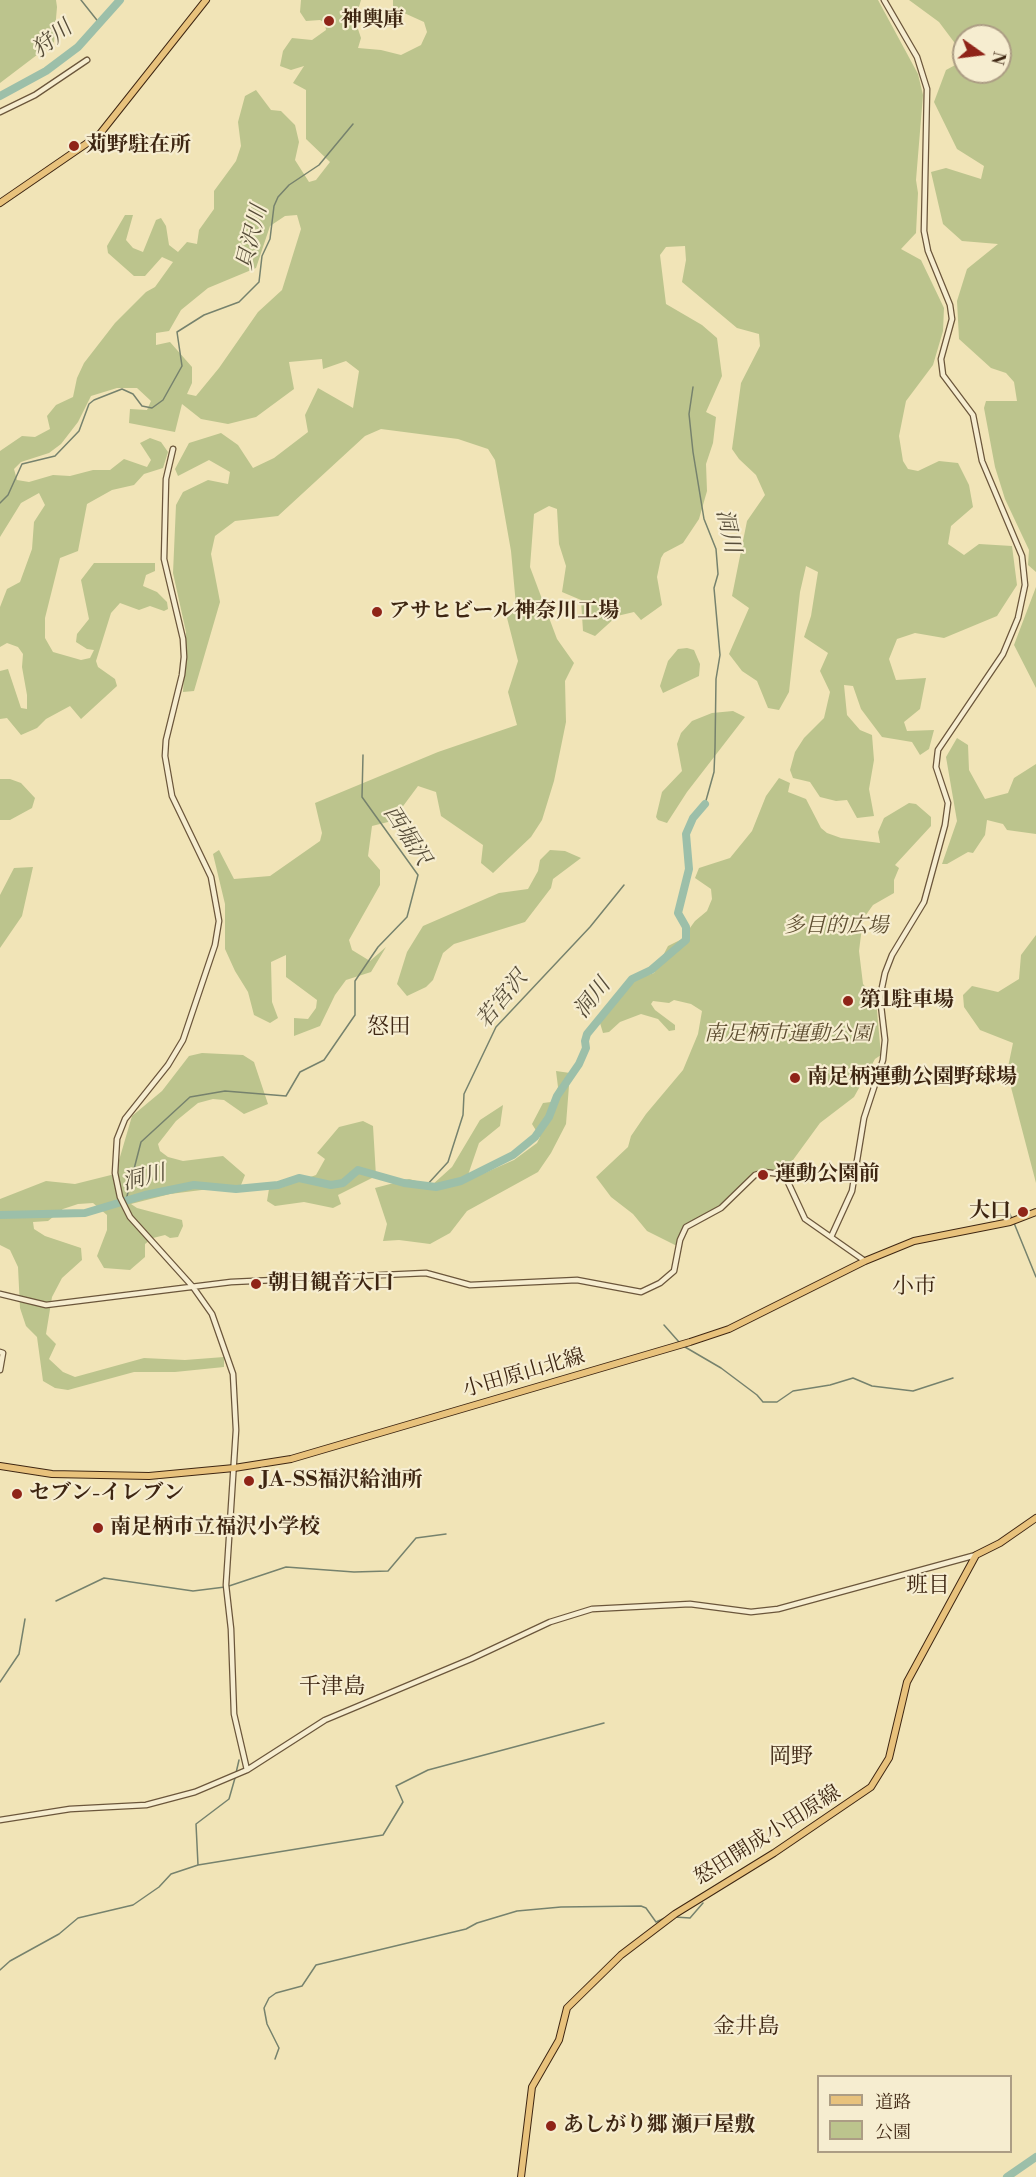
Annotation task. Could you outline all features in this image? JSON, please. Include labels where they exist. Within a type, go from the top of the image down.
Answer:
[{"type":"main road","points":[[0,203],[99,135],[206,0]]},
{"type":"main road","name":"小田原山北線","points":[[0,1466],[96,1477],[178,1474],[291,1459],[682,1345],[729,1329],[865,1261],[936,1234],[1013,1221],[1036,1212]]},
{"type":"main road","points":[[976,1555],[1000,1543],[1036,1518]]},
{"type":"main road","name":"怒田開成小田原線","points":[[521,2177],[532,2087],[559,2040],[567,2008],[621,1955],[670,1917],[774,1853],[871,1787],[889,1758],[907,1682],[976,1555]]},
{"type":"street","points":[[831,1237],[852,1191],[864,1118],[883,1060],[885,1040],[880,998],[885,973],[892,955],[924,902],[946,819],[946,795],[936,767],[938,750],[1003,654],[1018,618],[1025,585],[1022,556],[982,461],[973,415],[946,380],[941,366],[952,320],[950,305],[928,251],[924,231],[927,89],[917,57],[884,0]]},
{"type":"street","points":[[0,112],[35,95],[87,60]]},
{"type":"street","points":[[173,449],[166,479],[164,559],[183,639],[184,657],[166,740],[165,756],[172,796],[211,877],[219,921],[215,945],[183,1040],[168,1065],[125,1119],[117,1139],[115,1173],[124,1207],[145,1236],[193,1287],[217,1323],[235,1381],[234,1468],[226,1588],[231,1629],[234,1714],[247,1770]]},
{"type":"street","points":[[0,1294],[46,1305],[231,1282],[426,1273],[470,1285],[577,1280],[641,1292],[660,1283],[674,1271],[680,1240],[686,1227],[722,1208],[755,1175],[764,1172],[780,1174],[786,1178],[805,1219],[865,1261]]},
{"type":"street","points":[[0,1352],[3,1353],[0,1370]]},
{"type":"street","points":[[0,1820],[70,1809],[146,1805],[195,1792],[247,1770],[325,1720],[471,1659],[550,1622],[582,1611],[606,1607],[670,1604],[751,1612],[778,1610],[976,1555]]},
{"type":"green space","points":[[0,0],[56,0],[57,7],[54,42],[0,83]]},
{"type":"green space","points":[[301,0],[361,0],[355,20],[361,38],[358,48],[401,55],[421,45],[427,32],[424,22],[393,8],[393,0],[878,0],[918,74],[923,95],[916,180],[918,193],[916,233],[901,249],[921,260],[944,308],[943,331],[933,365],[906,401],[899,436],[903,461],[908,469],[918,471],[939,461],[958,463],[969,485],[973,507],[951,526],[948,544],[964,555],[979,544],[1012,546],[1017,585],[997,616],[944,638],[915,633],[897,639],[889,659],[896,680],[926,678],[920,709],[904,722],[907,731],[934,730],[929,749],[920,755],[912,742],[882,737],[861,709],[853,686],[844,685],[847,715],[860,730],[872,735],[874,760],[869,789],[874,816],[857,818],[847,800],[836,801],[820,797],[810,782],[793,778],[790,770],[795,752],[804,738],[824,718],[830,692],[820,671],[828,653],[804,637],[811,616],[818,572],[806,566],[800,592],[789,692],[779,710],[768,708],[757,681],[742,671],[729,654],[749,608],[732,596],[747,521],[765,495],[756,475],[732,449],[741,383],[760,346],[759,334],[737,328],[682,282],[686,260],[685,246],[666,247],[660,255],[666,304],[702,325],[717,338],[722,376],[706,412],[716,417],[713,443],[706,464],[707,491],[699,519],[683,543],[664,553],[661,558],[657,577],[662,605],[641,620],[634,612],[617,616],[595,636],[583,631],[581,600],[562,592],[566,566],[559,544],[557,509],[549,506],[534,514],[530,567],[557,639],[574,663],[565,681],[566,722],[554,781],[542,820],[531,837],[493,873],[481,863],[483,845],[441,816],[436,792],[418,786],[392,821],[372,826],[368,856],[380,870],[380,885],[349,940],[352,950],[370,961],[386,947],[371,972],[346,980],[335,995],[320,1026],[294,1036],[294,1018],[308,1019],[316,1008],[317,1000],[286,977],[286,955],[271,962],[272,1002],[278,1018],[270,1023],[254,1015],[248,992],[225,949],[225,904],[213,854],[219,850],[234,879],[270,876],[320,841],[322,833],[315,803],[438,752],[517,725],[508,692],[518,661],[505,610],[516,605],[511,551],[495,460],[488,449],[458,439],[381,429],[365,436],[278,516],[235,521],[215,536],[211,554],[220,602],[194,691],[183,692],[186,632],[173,573],[176,505],[183,492],[208,480],[228,484],[230,472],[209,460],[178,476],[175,469],[189,443],[221,433],[238,445],[253,468],[274,458],[308,432],[305,415],[318,388],[353,408],[359,371],[346,361],[323,369],[322,359],[289,362],[294,389],[256,417],[228,424],[201,419],[182,404],[175,432],[129,423],[130,409],[147,410],[151,401],[137,388],[117,388],[91,396],[78,422],[61,444],[49,453],[21,462],[14,469],[17,480],[29,482],[53,475],[70,476],[93,470],[110,470],[124,459],[147,467],[151,460],[140,443],[150,438],[161,442],[168,452],[163,468],[144,474],[134,485],[112,490],[87,504],[78,551],[60,558],[45,618],[45,638],[53,652],[81,660],[90,658],[94,650],[87,649],[76,642],[77,634],[89,619],[81,580],[94,563],[155,563],[155,571],[146,575],[143,586],[157,592],[167,602],[168,609],[164,611],[150,606],[139,610],[120,603],[111,613],[96,661],[98,667],[115,679],[117,686],[81,719],[70,706],[46,719],[37,728],[21,735],[7,718],[0,719],[0,671],[8,669],[21,708],[27,709],[27,695],[22,667],[23,654],[18,647],[7,643],[0,647],[0,607],[7,589],[20,582],[32,549],[34,522],[45,505],[39,493],[21,503],[0,537],[0,451],[22,436],[35,437],[50,429],[47,416],[56,405],[73,397],[77,378],[84,363],[115,323],[146,292],[155,287],[173,262],[162,257],[145,276],[134,276],[108,253],[107,246],[125,215],[133,215],[126,240],[133,248],[143,252],[156,220],[161,218],[166,226],[169,245],[178,252],[187,242],[197,244],[199,230],[214,209],[214,191],[236,161],[241,146],[238,122],[245,96],[256,90],[271,110],[281,111],[295,125],[299,142],[295,160],[309,182],[316,180],[330,162],[306,139],[306,90],[293,83],[304,66],[291,70],[280,66],[283,51],[292,38],[312,40],[326,30],[325,23],[320,20],[306,21],[300,12]],"holes":[[[297,215],[301,229],[282,290],[258,312],[219,368],[196,396],[187,394],[192,383],[192,367],[170,342],[156,345],[156,333],[169,331],[181,310],[208,288],[256,268],[270,226],[285,216]]]},
{"type":"green space","points":[[909,0],[1036,0],[1036,572],[1028,565],[1029,550],[1005,499],[995,467],[984,408],[986,401],[1017,401],[1014,382],[1006,373],[991,368],[959,339],[957,301],[967,269],[998,244],[962,241],[943,224],[931,172],[946,168],[981,179],[984,166],[957,149],[934,102],[946,70],[952,67],[952,84],[1012,84],[1012,24],[952,24],[952,39],[939,22]]},
{"type":"green space","points":[[1036,587],[1036,688],[1014,645]]},
{"type":"green space","points":[[678,649],[694,650],[700,664],[699,676],[663,693],[660,686],[668,661]]},
{"type":"green space","points":[[733,711],[745,717],[687,792],[667,823],[658,820],[656,817],[662,792],[682,771],[677,744],[681,733],[692,721],[712,713]]},
{"type":"green space","points":[[957,738],[968,745],[969,770],[985,799],[1008,793],[1014,778],[1036,764],[1036,834],[1007,830],[1003,824],[987,820],[985,835],[973,853],[968,852],[947,864],[942,864],[957,821],[946,757]]},
{"type":"green space","name":"南足柄市運動公園","points":[[779,778],[790,783],[788,792],[806,799],[821,828],[841,838],[880,843],[878,832],[884,818],[909,803],[916,804],[931,817],[931,826],[895,865],[899,868],[894,880],[894,893],[873,905],[863,919],[859,951],[863,984],[876,1000],[881,1055],[875,1059],[854,1097],[820,1123],[793,1160],[780,1170],[754,1173],[717,1209],[685,1224],[677,1246],[647,1231],[633,1214],[611,1197],[596,1177],[628,1147],[631,1136],[646,1114],[683,1070],[698,1034],[702,1011],[691,1004],[674,1000],[669,1003],[653,1001],[651,1004],[655,1010],[675,1025],[675,1030],[669,1031],[658,1019],[641,1014],[620,1022],[609,1032],[603,1033],[600,1023],[634,980],[654,973],[668,946],[682,939],[695,921],[707,911],[712,899],[711,889],[695,878],[699,868],[730,858],[752,831],[766,796]]},
{"type":"green space","points":[[0,779],[10,779],[21,783],[35,798],[32,808],[10,820],[0,820]]},
{"type":"green space","points":[[550,850],[565,851],[581,858],[553,879],[551,888],[525,922],[454,944],[443,953],[433,980],[426,987],[407,996],[397,984],[407,952],[423,926],[499,893],[528,889],[538,871],[540,860]]},
{"type":"green space","points":[[33,867],[22,916],[0,948],[0,895],[14,868]]},
{"type":"green space","points":[[1036,935],[1036,1183],[1007,1072],[1013,1043],[980,1030],[964,1007],[963,995],[972,986],[998,992],[1019,979],[1021,955]]},
{"type":"green space","points":[[202,1053],[243,1055],[254,1062],[268,1104],[244,1114],[224,1100],[213,1099],[198,1103],[176,1121],[158,1144],[160,1151],[168,1157],[183,1161],[223,1156],[245,1175],[241,1185],[170,1194],[131,1204],[137,1208],[182,1220],[183,1226],[178,1237],[170,1238],[165,1235],[153,1238],[145,1244],[145,1257],[130,1270],[104,1268],[97,1256],[107,1230],[107,1215],[93,1203],[78,1204],[63,1209],[48,1221],[33,1222],[34,1229],[45,1236],[81,1248],[82,1260],[62,1278],[52,1297],[46,1334],[56,1344],[49,1359],[63,1372],[75,1377],[144,1358],[185,1360],[224,1357],[224,1367],[175,1372],[134,1372],[68,1390],[55,1388],[43,1381],[37,1337],[26,1326],[20,1308],[18,1267],[10,1250],[0,1245],[0,1199],[46,1181],[75,1184],[115,1174],[132,1116],[162,1091],[189,1056]]},
{"type":"green space","points":[[556,1071],[570,1073],[566,1124],[538,1172],[467,1211],[450,1233],[430,1244],[399,1240],[383,1241],[387,1224],[375,1188],[409,1179],[432,1185],[452,1167],[480,1120],[503,1105],[500,1126],[479,1143],[468,1175],[480,1175],[514,1160],[537,1143],[540,1137],[532,1124],[543,1103],[551,1102],[558,1087]]},
{"type":"green space","points":[[363,1121],[373,1126],[376,1176],[338,1195],[341,1204],[333,1208],[304,1202],[275,1206],[267,1201],[269,1189],[283,1187],[316,1175],[325,1159],[317,1153],[339,1127]]},
{"type":"waterway","points":[[81,0],[100,24]]},
{"type":"waterway","name":"狩川","points":[[0,96],[46,71],[78,47],[120,0]]},
{"type":"waterway","name":"貝沢川","points":[[0,503],[8,495],[22,464],[55,456],[79,431],[89,404],[94,400],[122,389],[133,394],[142,406],[152,408],[163,400],[182,366],[177,332],[204,315],[239,302],[259,282],[262,256],[270,239],[274,206],[278,197],[289,185],[319,165],[353,124]]},
{"type":"waterway","name":"洞川","points":[[693,387],[689,414],[693,452],[704,519],[716,549],[718,574],[714,588],[720,655],[716,679],[714,772],[705,804]]},
{"type":"waterway","name":"西堀沢","points":[[126,1200],[141,1142],[190,1097],[225,1091],[286,1096],[300,1072],[324,1060],[355,1015],[355,981],[378,947],[407,917],[418,875],[362,797],[363,755]]},
{"type":"waterway","name":"洞川","points":[[0,1215],[85,1213],[145,1195],[194,1185],[236,1189],[278,1185],[299,1178],[331,1185],[343,1183],[358,1170],[404,1183],[436,1187],[461,1181],[513,1155],[535,1137],[549,1117],[557,1096],[579,1064],[586,1048],[587,1034],[632,979],[651,970],[686,940],[686,927],[678,913],[689,869],[686,834],[693,818],[705,804]]},
{"type":"waterway","name":"若宮沢","points":[[426,1186],[448,1162],[463,1115],[464,1094],[496,1027],[590,927],[624,885]]},
{"type":"waterway","points":[[1009,1212],[1012,1219]]},
{"type":"waterway","points":[[1014,1223],[1036,1277]]},
{"type":"waterway","points":[[664,1325],[679,1342]]},
{"type":"waterway","points":[[685,1347],[721,1368],[763,1402],[777,1402],[793,1391],[830,1385],[853,1378],[872,1386],[913,1391],[953,1378]]},
{"type":"waterway","points":[[229,1586],[286,1567],[354,1572],[388,1571],[416,1538],[446,1534]]},
{"type":"waterway","points":[[56,1601],[104,1578],[193,1591],[225,1587]]},
{"type":"waterway","points":[[0,1682],[19,1654],[25,1619]]},
{"type":"waterway","points":[[198,1865],[383,1835],[403,1802],[396,1786],[428,1770],[604,1723]]},
{"type":"waterway","points":[[236,1773],[239,1760]]},
{"type":"waterway","points":[[0,1970],[10,1961],[59,1934],[78,1918],[133,1905],[159,1887],[171,1874],[198,1865],[196,1824],[229,1799],[235,1778]]},
{"type":"waterway","points":[[675,1917],[690,1918],[703,1903]]},
{"type":"waterway","points":[[275,2059],[279,2048],[267,2024],[264,2008],[269,1998],[276,1993],[302,1986],[316,1965],[466,1929],[477,1923],[517,1911],[561,1907],[641,1906],[646,1908],[656,1922],[667,1917]]},
{"type":"waterway","points":[[1007,2177],[1036,2157]]},
{"type":"place","name":"神輿庫","points":[[329,21]]},
{"type":"place","name":"苅野駐在所","points":[[74,146]]},
{"type":"place","name":"アサヒビール神奈川工場","points":[[377,612]]},
{"type":"place","name":"第1駐車場","points":[[848,1001]]},
{"type":"place","name":"南足柄運動公園野球場","points":[[795,1078]]},
{"type":"place","name":"運動公園前","points":[[763,1175]]},
{"type":"place","name":"大口","points":[[1023,1212]]},
{"type":"place","name":"朝日観音入口","points":[[256,1284]]},
{"type":"place","name":"JA-SS福沢給油所","points":[[249,1481]]},
{"type":"place","name":"セブン-イレブン","points":[[17,1494]]},
{"type":"place","name":"南足柄市立福沢小学校","points":[[98,1528]]},
{"type":"place","name":"あしがり郷 瀬戸屋敷","points":[[551,2126]]},
{"type":"district","name":"怒田","points":[[389,1028]]},
{"type":"district","name":"小市","points":[[914,1288]]},
{"type":"district","name":"班目","points":[[928,1587]]},
{"type":"district","name":"千津島","points":[[332,1688]]},
{"type":"district","name":"岡野","points":[[791,1758]]},
{"type":"district","name":"金井島","points":[[746,2028]]},
{"type":"park label","name":"多目的広場","points":[[836,927]]}]
